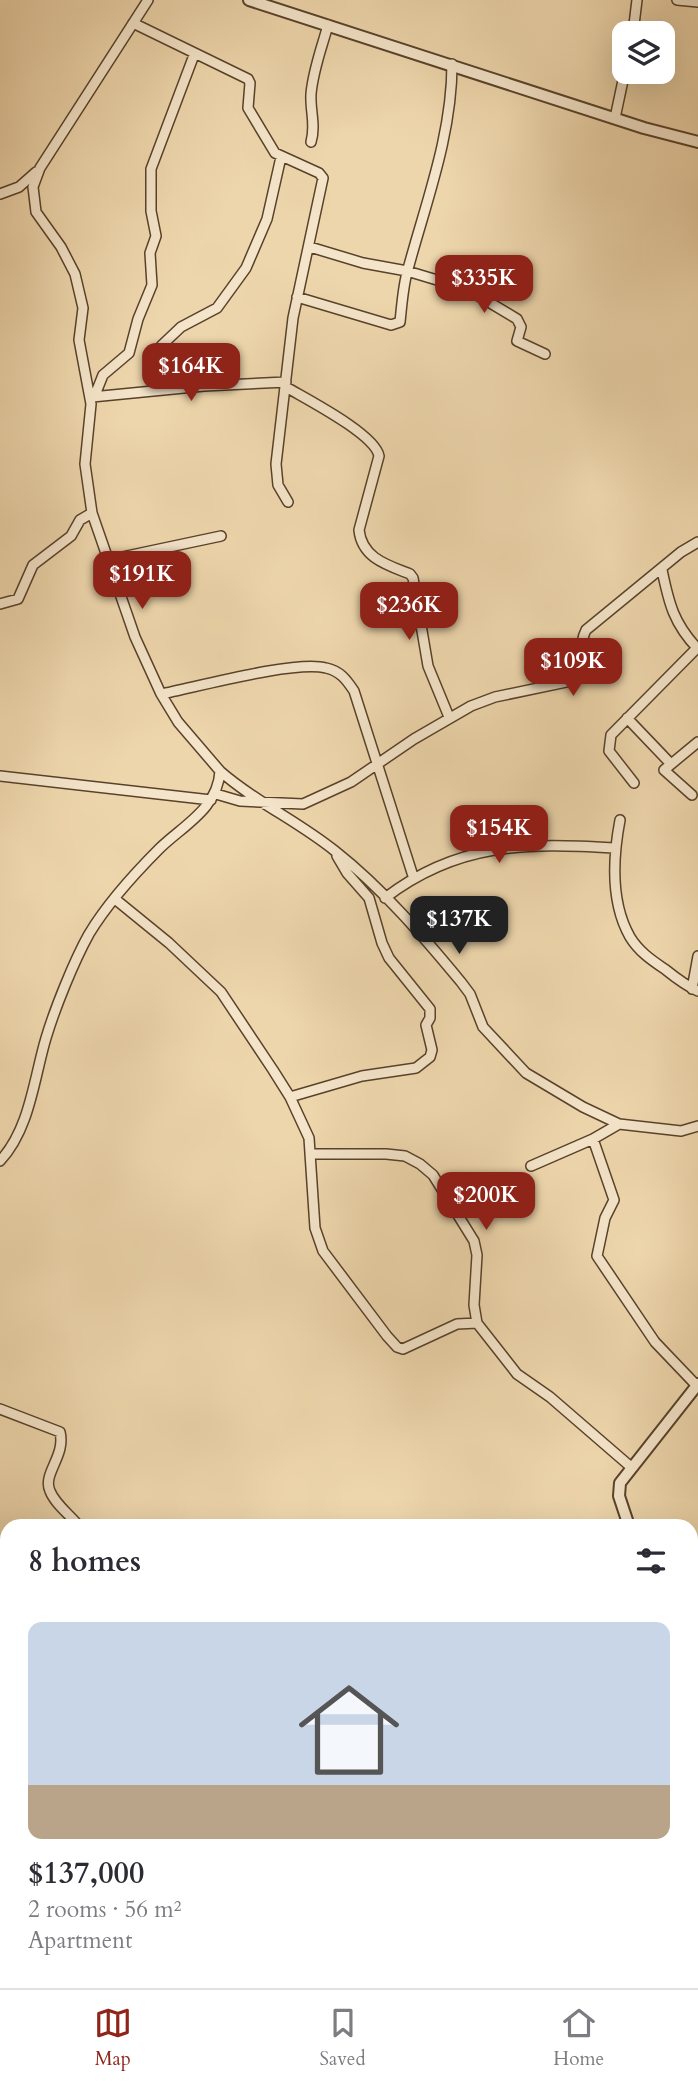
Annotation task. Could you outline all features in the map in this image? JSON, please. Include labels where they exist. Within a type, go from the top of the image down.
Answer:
[{"type":"street","points":[[93,396],[79,340],[83,308],[75,274],[35,208],[33,187],[40,168],[148,0]]},
{"type":"street","points":[[249,0],[615,118],[698,142]]},
{"type":"street","points":[[635,21],[638,0]]},
{"type":"street","points":[[678,0],[698,2]]},
{"type":"street","points":[[133,23],[250,81],[247,101],[251,115],[275,153],[319,173],[323,178],[297,297],[275,475],[288,502]]},
{"type":"street","points":[[311,142],[315,130],[311,110],[313,82],[328,24]]},
{"type":"street","points":[[194,55],[151,169],[150,211],[156,236],[150,253],[152,285],[138,319],[129,353],[103,375],[93,396],[85,464],[92,513],[135,637],[161,694],[177,722],[220,771],[257,800],[333,849],[385,898],[461,982],[470,994],[483,1027],[526,1073],[583,1107],[619,1124],[681,1131],[698,1126]]},
{"type":"street","points":[[297,297],[353,315],[397,325],[400,322],[407,271],[444,136],[452,88],[452,64]]},
{"type":"street","points":[[615,118],[622,84]]},
{"type":"street","points":[[161,346],[181,327],[217,308],[246,268],[267,219],[281,158]]},
{"type":"street","points":[[0,194],[19,187],[40,168]]},
{"type":"street","points":[[310,247],[467,289],[484,297],[521,323],[517,338],[520,344],[545,354]]},
{"type":"street","points":[[93,396],[204,386],[286,385],[342,421],[378,451],[359,530],[360,541],[366,551],[379,561],[410,574],[413,578],[428,666],[449,717]]},
{"type":"street","points":[[0,604],[18,600],[33,565],[71,536],[80,520],[92,513]]},
{"type":"street","points":[[108,560],[221,536]]},
{"type":"street","points":[[0,776],[240,801],[303,804],[351,782],[449,717],[495,697],[576,680],[583,668],[582,642],[586,630],[681,552],[698,542]]},
{"type":"street","points":[[634,783],[609,751],[611,734],[697,648],[679,627],[669,604],[662,570]]},
{"type":"street","points":[[161,694],[282,669],[322,667],[345,677],[354,691],[413,876]]},
{"type":"street","points":[[627,718],[670,763]]},
{"type":"street","points":[[692,795],[664,772],[670,763],[698,742]]},
{"type":"street","points":[[0,1161],[11,1149],[22,1125],[47,1036],[89,935],[115,900],[161,848],[184,830],[213,797],[220,771]]},
{"type":"street","points":[[620,820],[614,848],[617,890],[630,937],[645,956],[695,990],[698,956]]},
{"type":"street","points":[[385,898],[413,876],[456,859],[537,844],[614,848]]},
{"type":"street","points":[[290,1097],[362,1076],[416,1068],[430,1057],[432,1050],[426,1025],[430,1018],[430,1009],[389,958],[369,898],[347,873],[333,849]]},
{"type":"street","points":[[115,900],[169,943],[221,992],[290,1097],[309,1138],[315,1228],[323,1251],[397,1347],[408,1348],[457,1324],[477,1323]]},
{"type":"street","points":[[531,1166],[593,1139],[619,1124]]},
{"type":"street","points":[[593,1139],[614,1200],[605,1218],[597,1256],[655,1342],[697,1385],[620,1483],[619,1496],[624,1519]]},
{"type":"street","points":[[310,1154],[405,1156],[433,1175],[474,1241],[477,1255],[474,1305],[477,1323],[517,1374],[550,1397],[631,1467]]},
{"type":"street","points":[[0,1409],[60,1433],[63,1444],[48,1481],[49,1490],[73,1519]]}]
